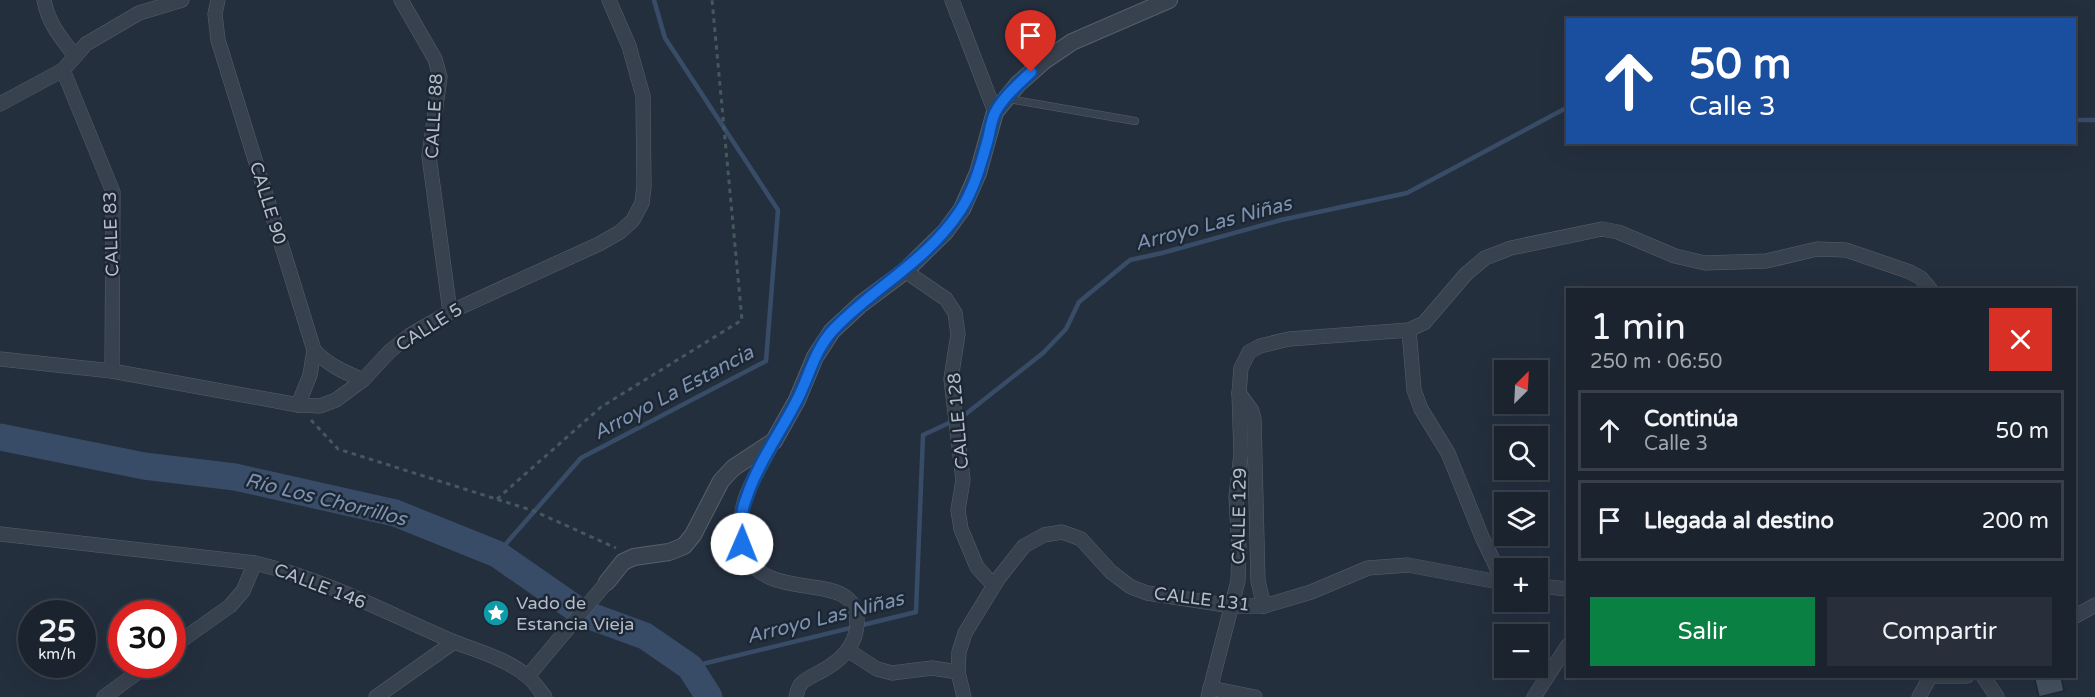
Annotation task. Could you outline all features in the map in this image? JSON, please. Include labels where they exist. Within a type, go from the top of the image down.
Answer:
[{"type":"street","points":[[44,0],[47,14],[56,32],[75,56]]},
{"type":"street","points":[[0,104],[63,70],[86,44],[140,13],[182,0]]},
{"type":"street","name":"CALLE 90","points":[[218,0],[215,14],[218,40],[314,350],[310,375],[298,405]]},
{"type":"street","name":"CALLE 88","points":[[401,0],[435,59],[440,77],[429,156],[450,312]]},
{"type":"street","name":"CALLE 5","points":[[0,359],[112,371],[298,405],[320,406],[336,400],[363,380],[390,351],[410,335],[450,312],[621,232],[633,220],[642,203],[644,187],[643,96],[629,46],[609,0]]},
{"type":"street","points":[[952,0],[995,112]]},
{"type":"street","points":[[796,697],[801,684],[829,668],[849,651],[857,625],[855,609],[846,596],[829,588],[777,581],[763,575],[749,562],[742,544],[741,518],[746,498],[797,400],[815,357],[832,331],[861,304],[905,271],[945,232],[962,209],[978,173],[995,112],[1018,84],[1044,61],[1072,42],[1169,0]]},
{"type":"street","name":"CALLE 83","points":[[63,70],[113,192],[112,371]]},
{"type":"street","points":[[1494,562],[1448,453],[1421,409],[1414,390],[1408,330],[1424,323],[1466,274],[1485,258],[1511,248],[1602,229],[1618,232],[1675,256],[1705,263],[1766,261],[1817,249],[1846,250],[1910,272],[1921,278],[1928,288]]},
{"type":"street","name":"CALLE 128","points":[[905,271],[945,299],[955,313],[958,334],[951,379],[963,480],[958,510],[961,529],[977,567],[994,586]]},
{"type":"street","name":"CALLE 129","points":[[1209,693],[1238,581],[1236,497],[1241,454],[1239,393],[1241,368],[1250,352],[1260,346],[1289,339],[1408,330]]},
{"type":"street","points":[[314,350],[326,362],[363,380]]},
{"type":"street","points":[[1239,393],[1252,411],[1254,419],[1258,581],[1264,606]]},
{"type":"street","points":[[528,676],[623,562],[634,557],[669,552],[684,546],[693,535],[721,481],[733,468],[774,441]]},
{"type":"street","name":"CALLE 131","points":[[958,672],[959,652],[965,633],[994,586],[1024,546],[1044,535],[1062,532],[1081,539],[1112,572],[1131,587],[1147,593],[1232,606],[1264,606],[1311,592],[1368,568],[1408,565],[1494,581]]},
{"type":"street","name":"CALLE 146","points":[[0,534],[255,562],[306,577],[454,642],[497,658],[528,676],[545,697]]},
{"type":"street","points":[[186,637],[230,606],[243,591],[255,562]]},
{"type":"street","points":[[1548,587],[1566,589]]},
{"type":"street","points":[[2076,616],[2095,606]]},
{"type":"street","points":[[376,697],[454,642]]},
{"type":"street","points":[[1534,697],[1566,648]]},
{"type":"street","points":[[849,651],[877,669],[892,673],[932,668],[958,672],[964,697]]},
{"type":"street","points":[[104,697],[130,678]]},
{"type":"street","points":[[1919,697],[1929,678]]},
{"type":"street","points":[[1984,678],[1997,697]]},
{"type":"street","points":[[1209,693],[1255,697]]},
{"type":"lane","points":[[1006,99],[1135,121]]},
{"type":"path","points":[[497,499],[601,407],[742,320],[712,0]]},
{"type":"path","points":[[298,405],[338,449],[534,511],[634,557]]},
{"type":"building","points":[[2034,678],[2061,678],[2064,691],[2039,697]]},
{"type":"waterway","name":"Arroyo La Estancia","points":[[497,554],[581,458],[766,361],[778,210],[665,38],[654,0]]},
{"type":"waterway","name":"Arroyo Las Niñas","points":[[690,667],[916,612],[923,435],[962,417],[1043,353],[1066,329],[1079,302],[1130,260],[1281,220],[1407,193],[1566,108]]},
{"type":"waterway","name":"Arroyo Las Niñas","points":[[2076,120],[2095,120]]},
{"type":"waterway","name":"Río Los Chorrillos","points":[[0,437],[144,466],[235,477],[395,513],[497,554],[582,613],[645,636],[690,667],[709,697]]},
{"type":"place","name":"Vado de Estancia Vieja","points":[[496,613]]},
{"type":"route","points":[[742,544],[741,518],[746,498],[797,400],[815,357],[832,331],[861,304],[905,271],[945,232],[962,209],[978,173],[995,112],[1031,72]]}]
